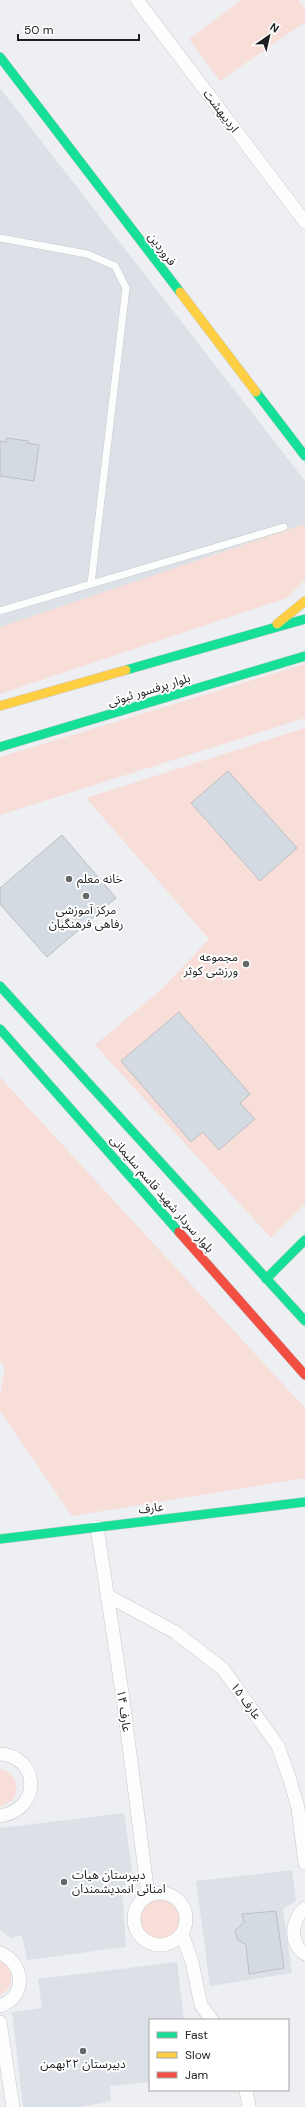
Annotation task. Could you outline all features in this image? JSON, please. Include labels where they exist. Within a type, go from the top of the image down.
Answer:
[{"type":"main road","name":"فروردین","points":[[0,57],[305,456]]},
{"type":"main road","points":[[270,629],[305,601]]},
{"type":"main road","name":"بلوار پرفسور ثبوتی","points":[[0,706],[305,619]]},
{"type":"main road","name":"بلوار پرفسور ثبوتی","points":[[0,747],[305,656]]},
{"type":"main road","name":"بلوار سردار شهید قاسم سلیمانی","points":[[0,986],[305,1321]]},
{"type":"main road","name":"بلوار سردار شهید قاسم سلیمانی","points":[[0,1029],[305,1375]]},
{"type":"main road","points":[[266,1278],[305,1240]]},
{"type":"main road","name":"عارف","points":[[0,1539],[305,1502]]},
{"type":"street","name":"اردیبهشت","points":[[136,0],[305,222]]},
{"type":"street","name":"عارف ۱۴","points":[[97,1527],[108,1596],[148,1895]]},
{"type":"street","name":"عارف ۱۵","points":[[108,1596],[175,1632],[223,1669],[278,1746],[298,1808],[305,1862]]},
{"type":"street","points":[[0,1754],[17,1759],[25,1767],[30,1777],[31,1789],[27,1800],[20,1809],[10,1814],[0,1816]]},
{"type":"street","points":[[165,1893],[180,1902],[185,1909],[187,1918],[182,1934],[176,1940],[160,1945],[144,1939],[138,1933],[134,1925],[136,1908],[148,1895],[165,1893]]},
{"type":"street","points":[[305,1908],[298,1916],[294,1925],[296,1944],[305,1954]]},
{"type":"street","points":[[182,1934],[192,1962],[201,2005],[211,2019]]},
{"type":"street","points":[[0,1953],[14,1962],[20,1978],[16,1995],[10,2001],[0,2006]]},
{"type":"street","points":[[0,2022],[13,2107]]},
{"type":"street","points":[[246,2091],[249,2107]]},
{"type":"lane","points":[[0,238],[87,254],[115,266],[126,288],[91,584]]},
{"type":"lane","points":[[0,611],[284,527]]},
{"type":"shaded area","points":[[241,0],[298,0],[305,9],[305,22],[220,81],[189,39]]},
{"type":"shaded area","points":[[0,88],[305,481],[305,527],[0,633]]},
{"type":"shaded area","points":[[305,524],[305,580],[287,598],[0,694],[0,627]]},
{"type":"shaded area","points":[[305,664],[305,718],[0,815],[0,757]]},
{"type":"shaded area","name":"مجموعه ورزشی کوثر","points":[[305,728],[305,1204],[271,1238],[95,1045],[163,988],[209,939],[86,798]]},
{"type":"shaded area","points":[[0,1077],[305,1408],[305,1478],[72,1516],[0,1411],[0,1395],[5,1368],[0,1361]]},
{"type":"shaded area","points":[[0,1769],[10,1773],[15,1781],[16,1790],[13,1800],[0,1807]]},
{"type":"shaded area","name":"دبیرستان هیات امنائی انمدیشمندان","points":[[124,1813],[133,1877],[122,1888],[126,1947],[27,1960],[22,1935],[11,1938],[0,1930],[0,1828]]},
{"type":"shaded area","points":[[292,1870],[296,1901],[283,1909],[292,1973],[210,1986],[196,1881]]},
{"type":"shaded area","points":[[160,1897],[175,1903],[181,1918],[175,1933],[160,1939],[145,1933],[139,1918],[145,1903]]},
{"type":"shaded area","points":[[0,1961],[8,1968],[11,1983],[9,1988],[0,1995]]},
{"type":"shaded area","name":"دبیرستان ۲۲بهمن","points":[[177,1962],[184,2019],[149,2019],[149,2082],[110,2086],[111,2101],[80,2107],[23,2107],[12,2012],[42,2008],[38,1979]]},
{"type":"building","points":[[7,438],[28,441],[27,443],[39,445],[34,481],[0,476],[0,441],[6,442]]},
{"type":"building","points":[[228,771],[297,848],[260,881],[191,803]]},
{"type":"building","points":[[62,835],[116,898],[47,957],[0,904],[0,888]]},
{"type":"building","points":[[179,1012],[250,1094],[240,1103],[255,1119],[219,1150],[203,1132],[191,1142],[121,1061]]},
{"type":"building","points":[[276,1911],[284,1968],[249,1974],[246,1945],[237,1939],[235,1931],[244,1922],[242,1914]]},
{"type":"traffic: fast","points":[[0,57],[180,292]]},
{"type":"traffic: fast","points":[[256,392],[305,456]]},
{"type":"traffic: fast","points":[[126,670],[305,619]]},
{"type":"traffic: fast","points":[[0,747],[305,656]]},
{"type":"traffic: fast","points":[[0,986],[305,1321]]},
{"type":"traffic: fast","points":[[0,1029],[179,1232]]},
{"type":"traffic: fast","points":[[266,1279],[305,1240]]},
{"type":"traffic: fast","points":[[0,1539],[305,1502]]},
{"type":"traffic: slow","points":[[180,292],[256,392]]},
{"type":"traffic: slow","points":[[277,624],[305,601]]},
{"type":"traffic: slow","points":[[0,706],[126,670]]},
{"type":"traffic: jam","points":[[179,1232],[305,1375]]},
{"type":"place","name":"خانه معلم","points":[[69,879]]},
{"type":"place","name":"مرکز آموزشی رفاهی فرهنگیان","points":[[86,896]]},
{"type":"place","name":"مجموعه ورزشی کوثر","points":[[246,964]]},
{"type":"place","name":"دبیرستان هیات امنائی انمدیشمندان","points":[[64,1882]]},
{"type":"place","name":"دبیرستان ۲۲بهمن","points":[[83,2051]]}]
